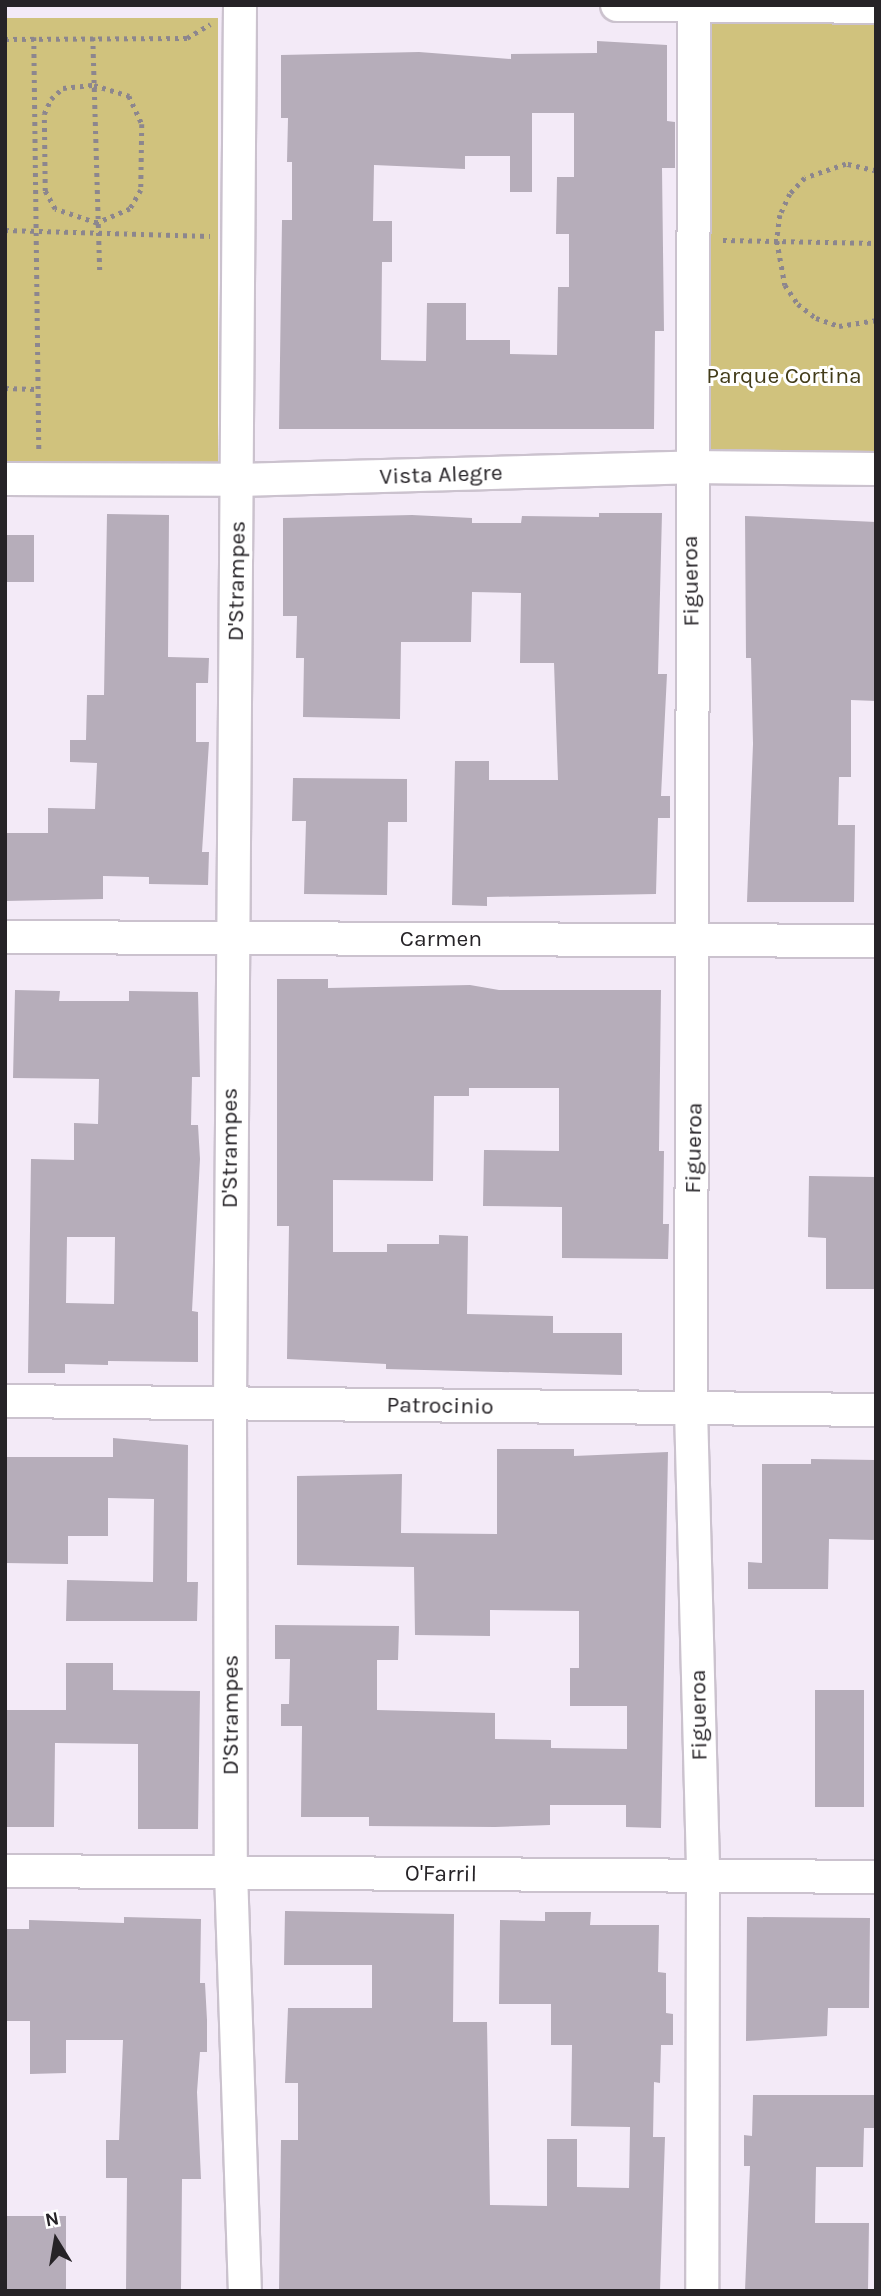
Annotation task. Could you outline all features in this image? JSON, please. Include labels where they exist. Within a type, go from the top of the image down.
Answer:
[{"type":"street","name":"D'Strampes","points":[[240,5],[238,480],[230,937],[231,1872],[245,2291]]},
{"type":"street","points":[[617,5],[876,7]]},
{"type":"street","name":"Figueroa","points":[[694,5],[690,467],[695,940],[691,1409],[703,1877],[702,2291]]},
{"type":"street","name":"Vista Alegre","points":[[5,479],[238,480],[690,467],[876,469]]},
{"type":"street","name":"Carmen","points":[[5,937],[876,941]]},
{"type":"street","name":"Patrocinio","points":[[5,1401],[876,1409]]},
{"type":"street","name":"O'Farril","points":[[5,1871],[876,1877]]},
{"type":"path","points":[[5,38],[187,38],[213,22]]},
{"type":"path","points":[[34,37],[35,389],[41,479]]},
{"type":"path","points":[[93,37],[100,272]]},
{"type":"path","points":[[94,85],[129,96],[142,124],[141,190],[130,209],[97,223],[55,209],[45,191],[44,114],[51,99],[63,89],[94,85]]},
{"type":"path","points":[[876,171],[846,164],[805,178],[790,194],[780,215],[777,241],[785,285],[798,304],[816,318],[839,326],[876,320]]},
{"type":"path","points":[[5,230],[100,235],[218,236]]},
{"type":"path","points":[[692,240],[876,243]]},
{"type":"path","points":[[5,388],[35,389]]},
{"type":"green space","name":"Parque Cortina","points":[[693,6],[876,6],[876,467],[693,467]]},
{"type":"green space","points":[[5,18],[218,18],[218,464],[5,464]]},
{"type":"building","points":[[597,41],[667,45],[667,121],[675,122],[675,168],[662,168],[664,331],[655,331],[654,429],[279,429],[282,220],[292,220],[292,162],[287,162],[288,118],[281,118],[281,55],[419,52],[511,59],[511,54],[597,53]],"holes":[[[532,113],[574,113],[574,177],[557,177],[556,234],[569,234],[569,287],[558,287],[557,355],[510,354],[510,340],[466,340],[466,303],[427,303],[426,361],[381,360],[382,262],[392,262],[392,221],[373,221],[374,165],[465,169],[465,156],[510,156],[510,192],[532,192]]]},
{"type":"building","points":[[599,513],[662,513],[658,674],[667,674],[661,796],[670,796],[670,818],[658,818],[656,894],[487,897],[487,906],[452,905],[455,761],[489,761],[489,780],[558,780],[554,663],[520,663],[521,593],[472,592],[471,642],[401,642],[400,719],[303,717],[304,658],[296,658],[297,616],[283,616],[283,518],[412,515],[472,518],[472,523],[521,523],[522,516],[599,517]]},
{"type":"building","points":[[107,514],[169,515],[168,657],[209,658],[208,683],[196,683],[196,742],[209,742],[202,852],[209,852],[208,885],[149,884],[149,877],[103,876],[103,899],[5,901],[5,833],[48,833],[48,808],[95,809],[97,763],[70,762],[70,740],[86,740],[87,695],[104,695]]},
{"type":"building","points":[[745,516],[876,522],[876,701],[851,700],[851,777],[839,777],[838,825],[855,825],[854,902],[747,902],[753,744],[751,658],[746,658]]},
{"type":"building","points":[[5,535],[34,535],[34,582],[5,582]]},
{"type":"building","points":[[293,778],[407,779],[407,822],[388,822],[387,895],[304,894],[306,821],[292,821]]},
{"type":"building","points":[[277,979],[328,979],[328,988],[470,985],[499,990],[661,990],[659,1151],[664,1151],[663,1224],[669,1224],[668,1259],[562,1258],[562,1207],[483,1206],[484,1150],[559,1151],[559,1088],[469,1088],[469,1096],[434,1096],[433,1181],[333,1180],[333,1252],[387,1252],[387,1244],[439,1244],[439,1235],[468,1236],[467,1314],[553,1316],[553,1333],[622,1333],[622,1375],[386,1369],[386,1364],[287,1359],[289,1226],[277,1226]]},
{"type":"building","points":[[15,990],[60,991],[59,1001],[129,1001],[129,991],[198,992],[200,1077],[192,1077],[191,1125],[198,1125],[200,1159],[192,1311],[198,1312],[198,1362],[108,1361],[108,1365],[65,1364],[65,1373],[28,1373],[31,1159],[74,1160],[74,1123],[98,1124],[99,1079],[13,1078]],"holes":[[[67,1237],[115,1237],[114,1304],[66,1303]]]},
{"type":"building","points":[[809,1176],[876,1177],[876,1289],[826,1289],[826,1238],[808,1237]]},
{"type":"building","points":[[113,1438],[188,1445],[187,1582],[198,1582],[197,1621],[66,1621],[67,1580],[153,1582],[154,1499],[108,1498],[108,1536],[68,1536],[68,1564],[5,1563],[5,1457],[113,1457]]},
{"type":"building","points":[[497,1449],[574,1449],[574,1456],[668,1452],[661,1828],[626,1827],[626,1805],[550,1805],[550,1825],[369,1826],[369,1817],[301,1817],[302,1726],[281,1726],[281,1704],[289,1704],[290,1659],[275,1659],[275,1625],[399,1626],[398,1660],[377,1660],[377,1710],[495,1713],[495,1739],[551,1740],[551,1748],[627,1749],[627,1706],[570,1706],[570,1668],[579,1668],[579,1611],[490,1610],[490,1636],[415,1635],[414,1567],[297,1565],[297,1476],[402,1474],[401,1533],[497,1534]]},
{"type":"building","points":[[811,1459],[876,1460],[876,1540],[829,1539],[828,1589],[748,1589],[748,1562],[762,1563],[762,1464],[811,1464]]},
{"type":"building","points":[[66,1663],[113,1663],[113,1690],[200,1691],[198,1829],[138,1829],[138,1744],[55,1743],[54,1827],[5,1827],[5,1710],[66,1710]]},
{"type":"building","points":[[815,1690],[864,1690],[864,1807],[815,1807]]},
{"type":"building","points":[[285,1911],[454,1914],[453,2022],[487,2022],[490,2205],[547,2206],[547,2139],[577,2139],[577,2187],[629,2188],[630,2127],[571,2126],[572,2045],[551,2045],[551,2004],[499,2004],[500,1920],[545,1921],[545,1912],[591,1912],[590,1925],[659,1925],[658,1972],[666,1973],[666,2013],[673,2014],[673,2045],[661,2045],[660,2083],[654,2082],[653,2137],[665,2137],[660,2291],[279,2291],[281,2140],[298,2140],[298,2083],[285,2083],[288,2008],[372,2008],[372,1965],[284,1965]]},
{"type":"building","points":[[124,1917],[201,1919],[200,1983],[205,1983],[207,2052],[200,2052],[197,2092],[201,2179],[182,2179],[181,2291],[126,2291],[127,2178],[106,2178],[106,2140],[119,2140],[123,2040],[66,2040],[66,2073],[30,2074],[30,2021],[5,2021],[5,1929],[29,1929],[29,1920],[124,1923]]},
{"type":"building","points":[[747,1917],[870,1918],[869,2008],[828,2008],[827,2036],[746,2041]]},
{"type":"building","points":[[753,2095],[876,2095],[876,2128],[864,2128],[863,2167],[816,2167],[815,2223],[869,2223],[868,2291],[745,2291],[750,2166],[744,2166],[744,2135],[752,2136]]},
{"type":"building","points":[[5,2216],[66,2216],[66,2291],[5,2291]]}]
